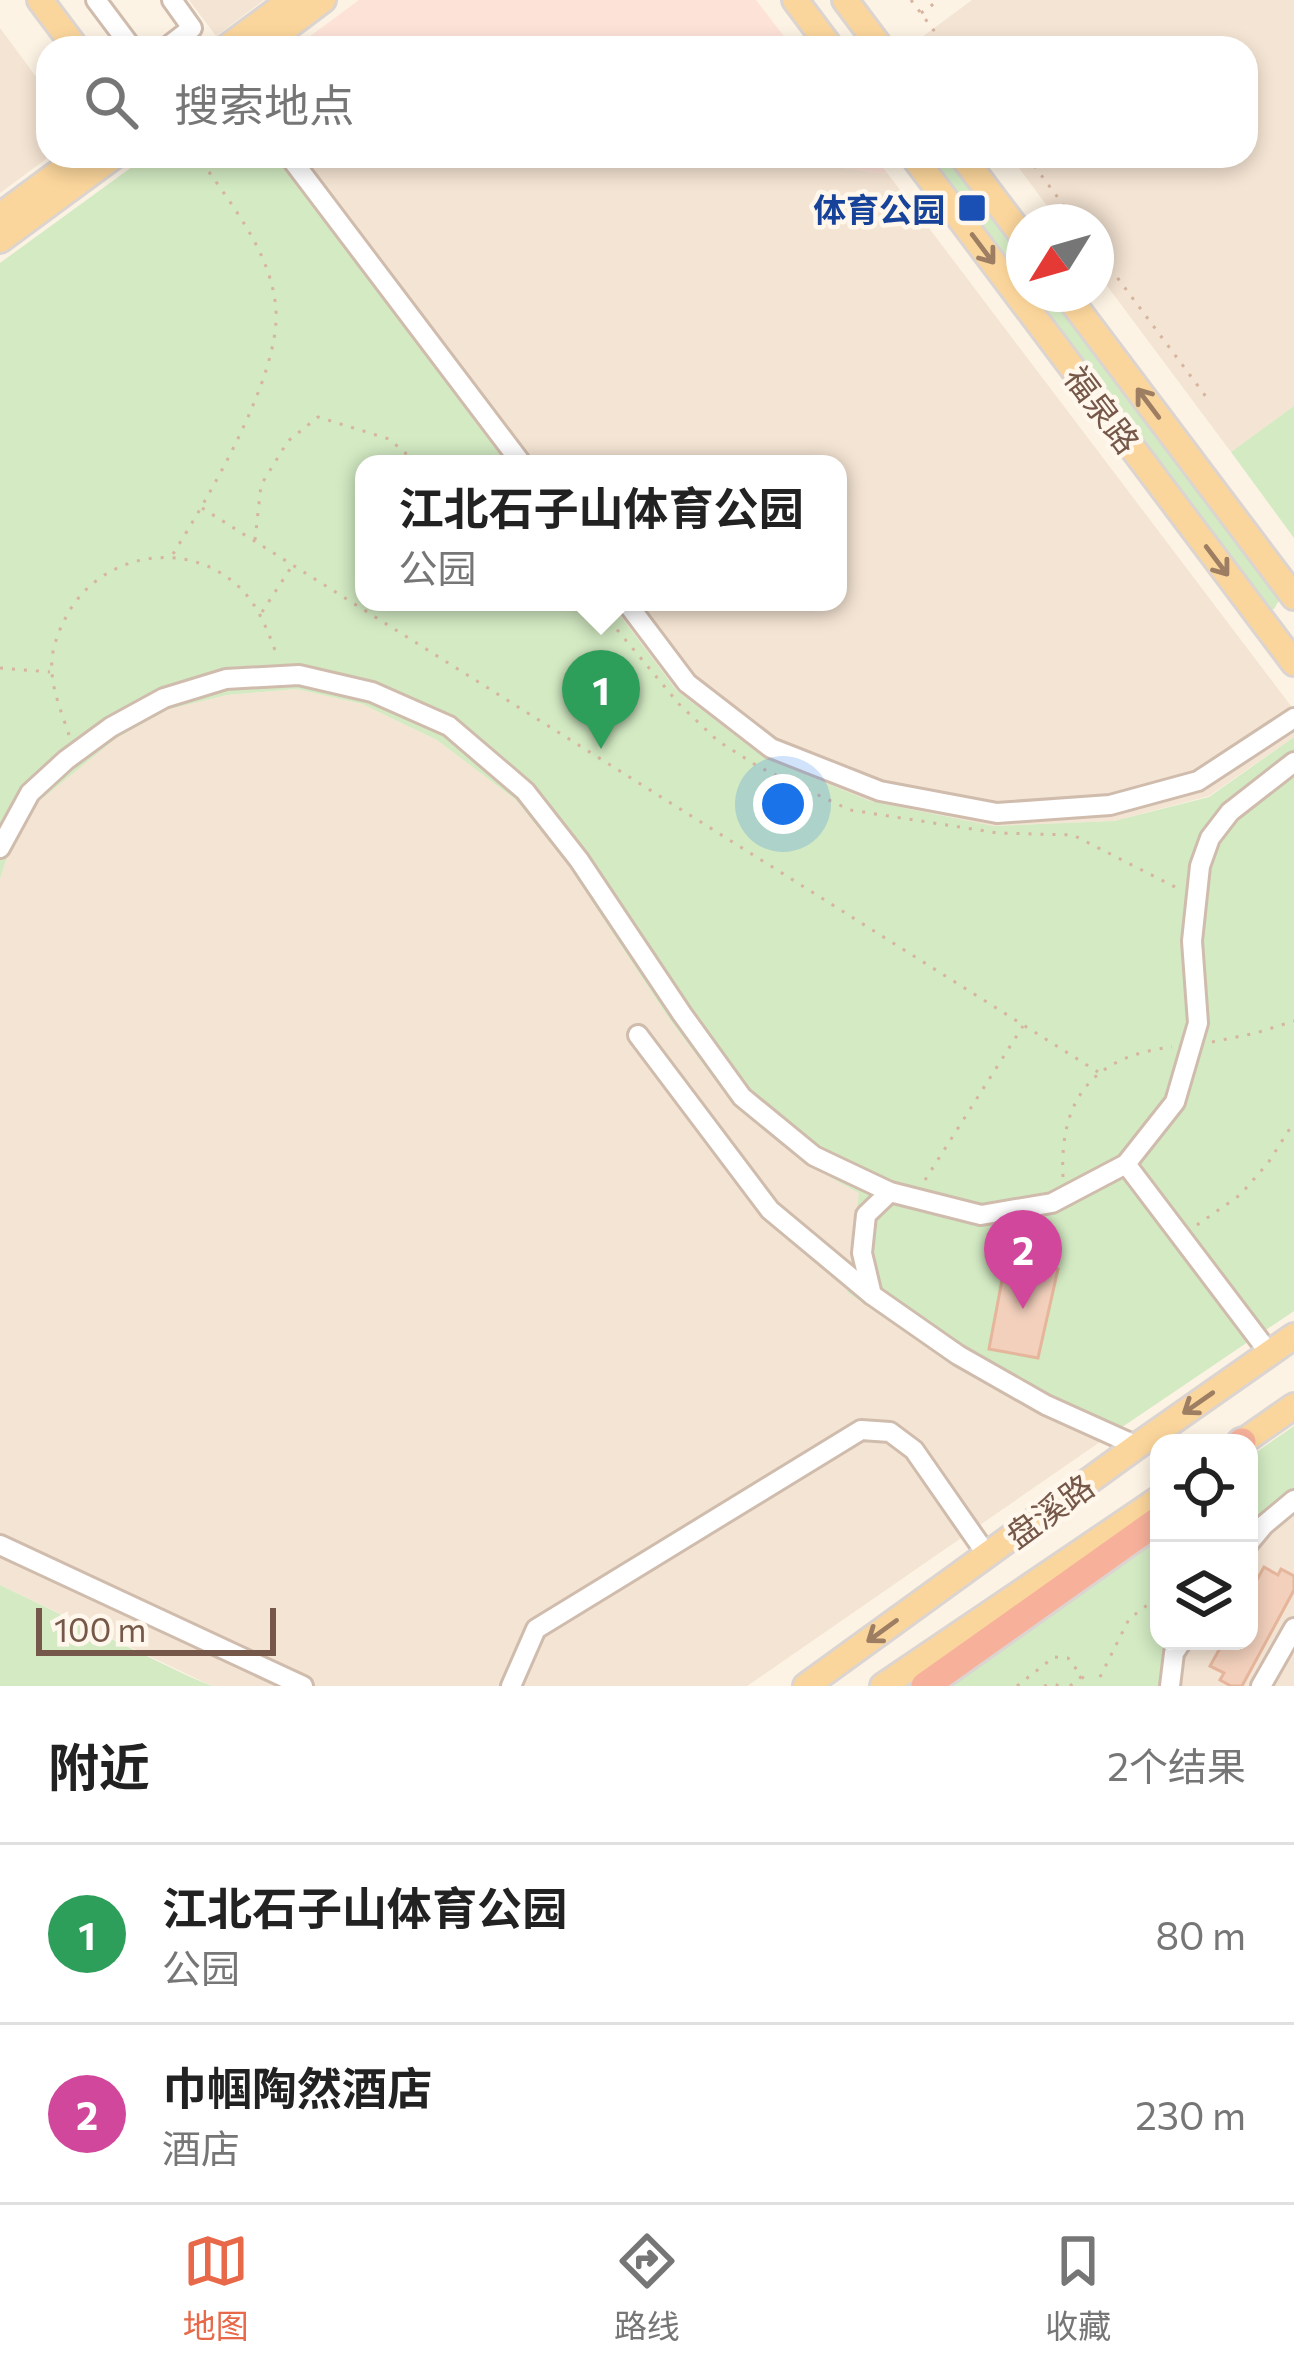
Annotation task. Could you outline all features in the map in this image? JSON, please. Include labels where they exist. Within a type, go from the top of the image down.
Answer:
[{"type":"highway","points":[[925,1686],[1150,1526]]},
{"type":"main road","points":[[20,0],[46,36]]},
{"type":"main road","points":[[40,0],[67,36]]},
{"type":"main road","points":[[242,36],[291,0]]},
{"type":"main road","points":[[275,36],[323,0]]},
{"type":"main road","points":[[795,0],[822,36]]},
{"type":"main road","points":[[845,0],[872,36]]},
{"type":"main road","points":[[0,216],[65,168]]},
{"type":"main road","points":[[0,240],[98,168]]},
{"type":"main road","name":"福泉路","points":[[922,168],[1294,663]]},
{"type":"main road","points":[[971,168],[1006,214]]},
{"type":"main road","name":"福泉路","points":[[1080,312],[1292,594]]},
{"type":"main road","points":[[1258,616],[1279,615],[1292,594]]},
{"type":"main road","name":"盘溪路","points":[[806,1686],[1294,1336]]},
{"type":"main road","points":[[1254,1434],[1294,1406]]},
{"type":"main road","name":"盘溪路","points":[[884,1686],[1150,1504]]},
{"type":"street","points":[[96,0],[123,36]]},
{"type":"street","points":[[172,0],[192,28],[185,36]]},
{"type":"street","points":[[298,168],[515,455]]},
{"type":"street","points":[[633,611],[687,683],[771,748],[880,791],[997,812],[1110,805],[1198,781],[1294,718]]},
{"type":"street","points":[[0,848],[30,793],[111,727],[164,698],[226,679],[298,675],[372,692],[449,726],[525,790],[579,860],[742,1097],[814,1156],[890,1192],[981,1215],[1052,1203],[1126,1164],[1175,1102],[1198,1023],[1192,941],[1200,866],[1210,838],[1230,812],[1294,762]]},
{"type":"street","points":[[638,1036],[770,1210],[872,1295],[1046,1406],[1137,1446]]},
{"type":"street","points":[[1126,1164],[1270,1354]]},
{"type":"street","points":[[872,1295],[862,1253],[866,1215],[890,1192]]},
{"type":"street","points":[[511,1686],[536,1629],[861,1430],[890,1432],[914,1450],[988,1555]]},
{"type":"street","points":[[1250,1542],[1294,1499]]},
{"type":"street","points":[[0,1545],[303,1686]]},
{"type":"street","points":[[1261,1686],[1294,1628]]},
{"type":"street","points":[[1170,1686],[1176,1650]]},
{"type":"street","points":[[1273,1664],[1294,1660]]},
{"type":"path","points":[[911,0],[937,36]]},
{"type":"path","points":[[921,13],[938,0]]},
{"type":"path","points":[[172,556],[202,508],[258,394],[272,353],[276,310],[250,232],[206,168]]},
{"type":"path","points":[[1036,168],[1063,204]]},
{"type":"path","points":[[1114,273],[1207,398]]},
{"type":"path","points":[[255,542],[261,485],[288,441],[318,417],[389,439],[408,455]]},
{"type":"path","points":[[202,508],[355,606]]},
{"type":"path","points":[[74,754],[52,672],[57,634],[73,601],[100,575],[134,560],[172,556],[207,566],[238,585],[261,614],[285,676]]},
{"type":"path","points":[[261,614],[292,566]]},
{"type":"path","points":[[364,611],[1098,1072]]},
{"type":"path","points":[[0,668],[52,672]]},
{"type":"path","points":[[1064,1197],[1062,1157],[1067,1123],[1080,1092],[1098,1072],[1130,1055],[1256,1033],[1294,1021]]},
{"type":"path","points":[[914,1198],[1024,1025]]},
{"type":"path","points":[[1181,1237],[1240,1195],[1291,1133],[1294,1122]]},
{"type":"path","points":[[1100,1677],[1129,1618],[1150,1603]]},
{"type":"path","points":[[1017,1686],[1054,1658],[1068,1658],[1089,1686]]},
{"type":"path","points":[[1070,1686],[1082,1676]]},
{"type":"path","points":[[1029,1677],[1035,1686]]},
{"type":"path","points":[[1044,1686],[1060,1686]]},
{"type":"shaded area","points":[[189,0],[264,0],[216,36]]},
{"type":"shaded area","points":[[359,0],[756,0],[784,36],[310,36]]},
{"type":"shaded area","points":[[972,0],[1294,0],[1294,406],[1231,452],[1114,295],[1114,204],[1046,204],[1019,168],[1258,168],[1258,36],[923,36]]},
{"type":"shaded area","points":[[0,28],[36,77],[36,166],[0,193]]},
{"type":"shaded area","points":[[296,168],[844,168],[888,174],[1294,710],[1294,737],[1209,796],[1114,821],[994,826],[870,801],[765,758],[677,691],[617,611],[847,611],[847,455],[500,455],[289,173]]},
{"type":"shaded area","points":[[844,168],[883,168],[888,174]]},
{"type":"shaded area","points":[[296,689],[362,704],[437,740],[516,800],[568,865],[668,1017],[735,1107],[810,1166],[860,1193],[847,1292],[956,1368],[1100,1442],[747,1686],[212,1686],[0,1585],[0,879],[14,835],[38,802],[73,771],[115,739],[169,708],[227,695]]},
{"type":"shaded area","points":[[1294,1490],[1294,1686],[1160,1686],[1164,1650],[1258,1650],[1258,1524]]},
{"type":"green space","points":[[131,168],[286,168],[500,455],[355,455],[355,611],[617,611],[677,691],[765,758],[870,801],[994,826],[1114,821],[1209,797],[1294,737],[1294,1311],[1100,1442],[956,1368],[847,1292],[859,1193],[810,1166],[735,1107],[668,1017],[568,865],[516,800],[437,740],[362,704],[296,689],[227,695],[169,709],[115,739],[38,802],[14,835],[0,879],[0,263]]},
{"type":"green space","points":[[928,168],[960,171],[1006,232],[1006,271]]},
{"type":"green space","points":[[1037,312],[1066,312],[1281,597],[1274,609],[1261,610]]},
{"type":"green space","points":[[1294,406],[1294,538],[1231,452]]},
{"type":"green space","points":[[1294,1426],[1294,1490],[1258,1524],[1258,1451]]},
{"type":"green space","points":[[1150,1541],[1150,1650],[1164,1650],[1160,1686],[950,1686]]},
{"type":"green space","points":[[0,1585],[188,1676],[212,1686],[0,1686]]},
{"type":"building","points":[[1006,1259],[1058,1269],[1038,1358],[989,1349]]},
{"type":"building","points":[[1264,1567],[1278,1575],[1281,1569],[1294,1576],[1294,1590],[1242,1686],[1231,1686],[1220,1680],[1224,1673],[1210,1666],[1219,1650],[1258,1650],[1258,1578]]},
{"type":"place","name":"体育公园","points":[[972,208]]},
{"type":"place","name":"江北石子山体育公园","points":[[601,749]]},
{"type":"place","name":"巾帼陶然酒店","points":[[1023,1309]]}]
